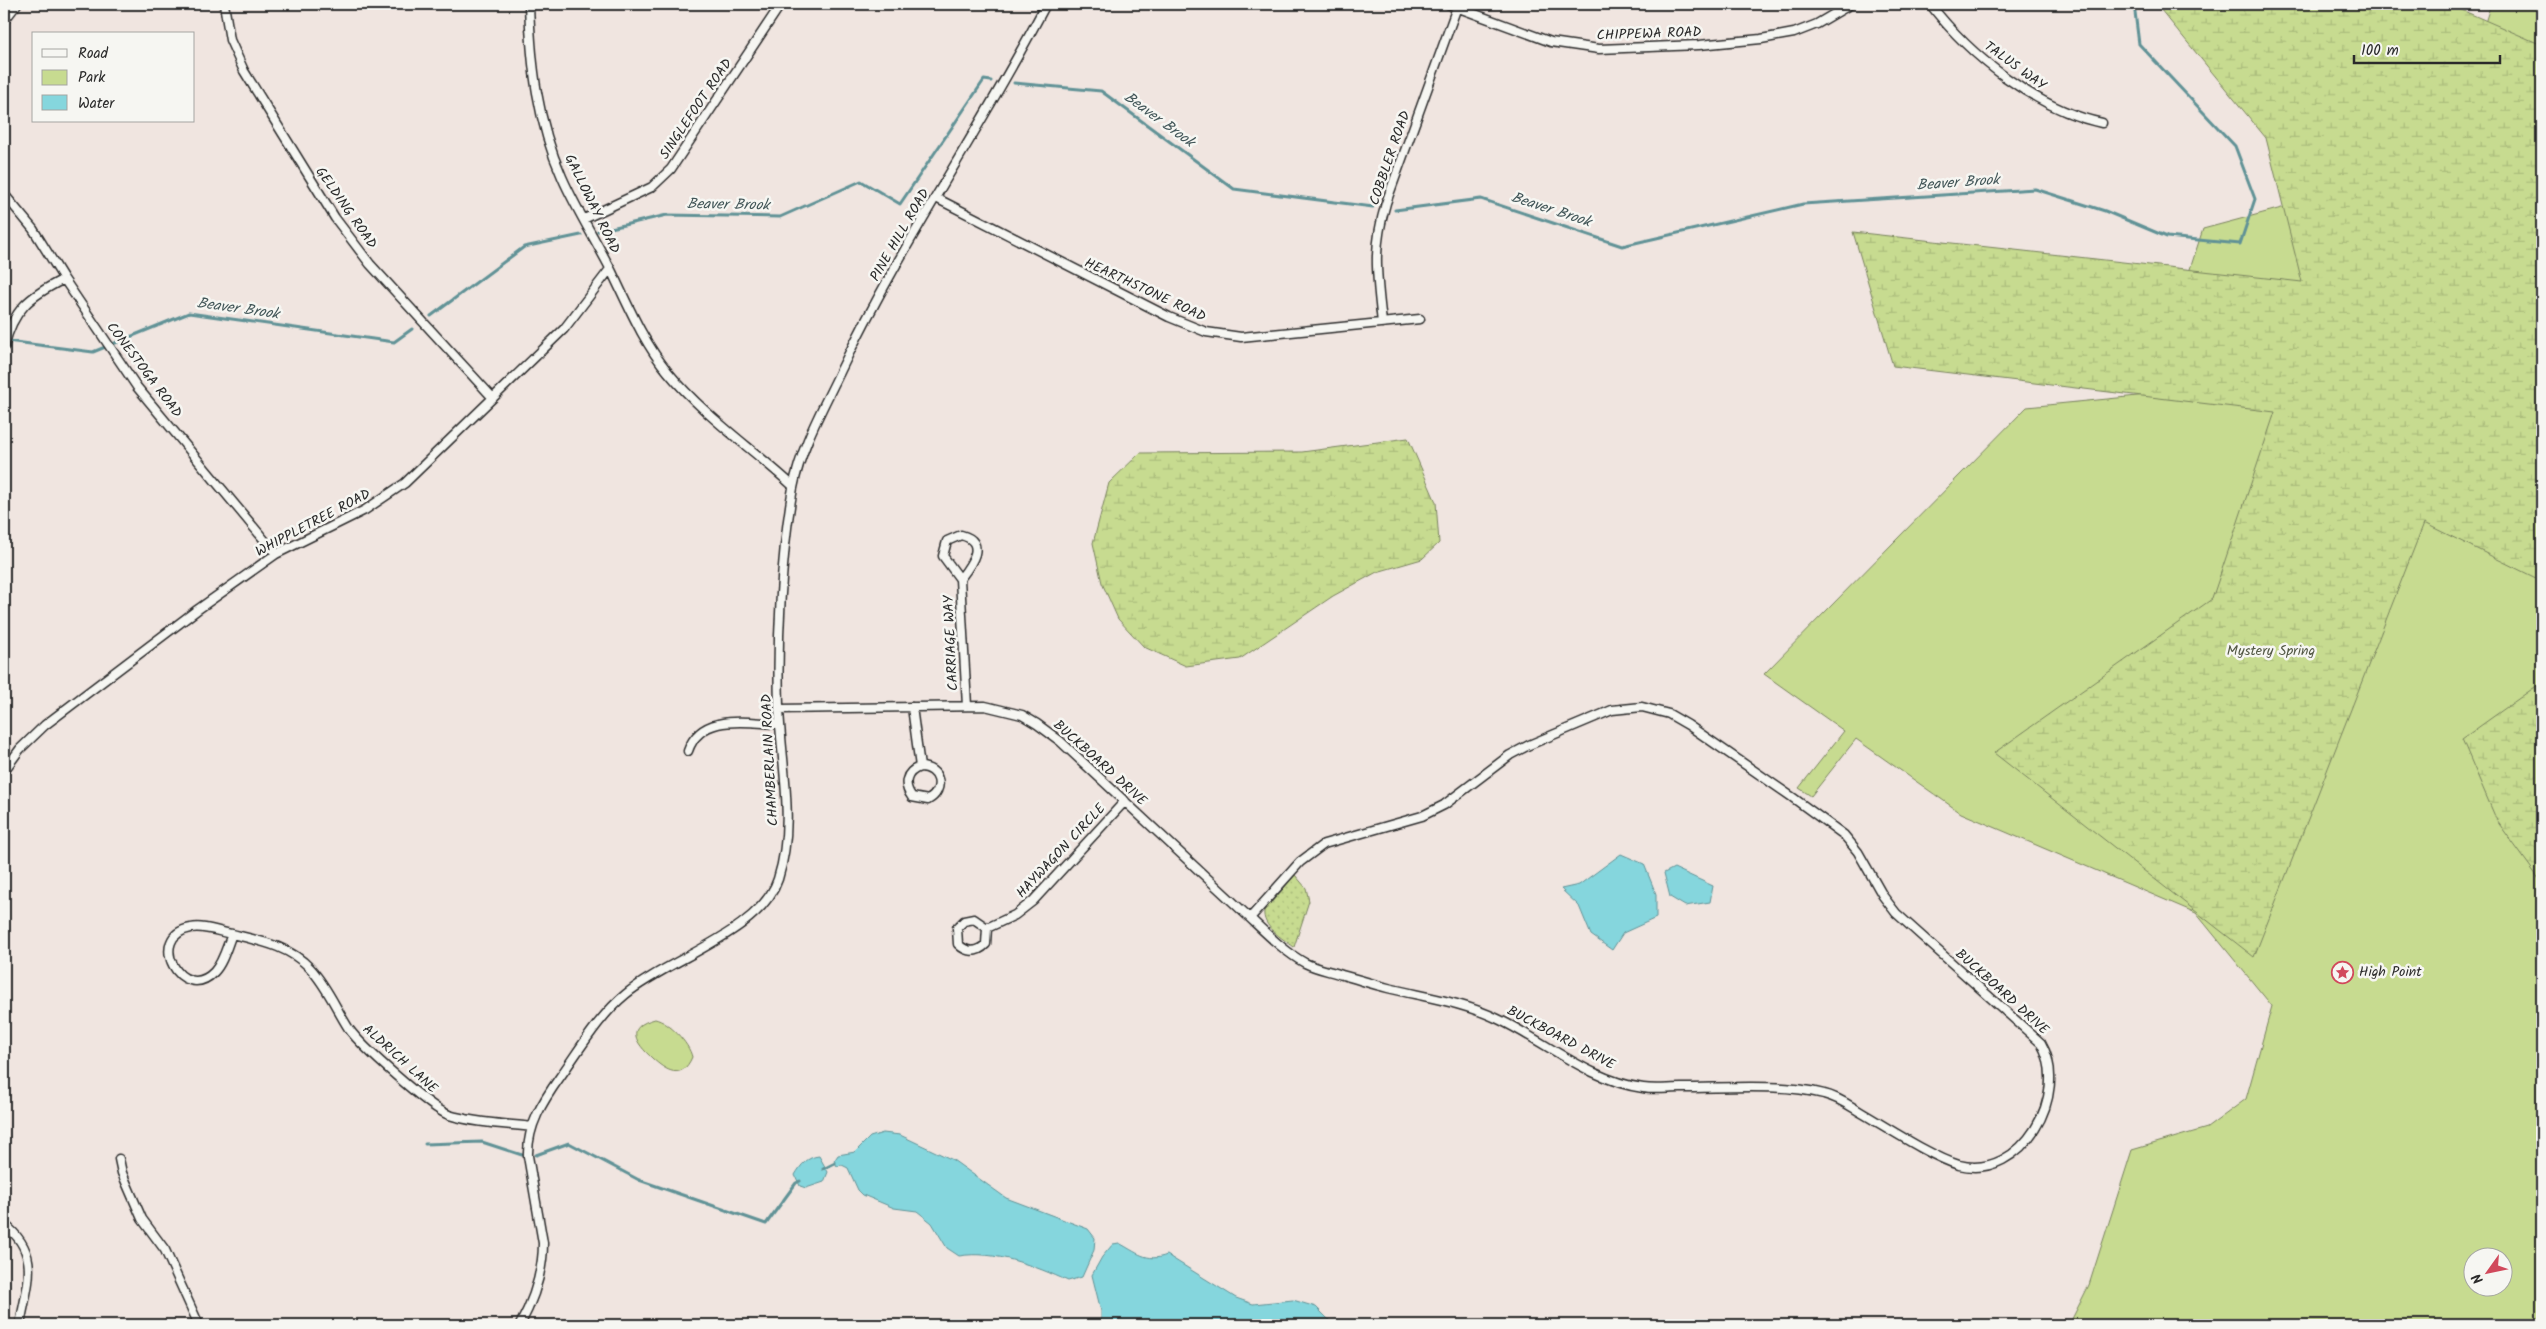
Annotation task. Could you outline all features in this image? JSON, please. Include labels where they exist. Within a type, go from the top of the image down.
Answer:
[{"type":"street","points":[[4,21],[17,4]]},
{"type":"street","name":"GELDING ROAD","points":[[224,4],[230,40],[244,71],[336,218],[370,264],[494,398]]},
{"type":"street","name":"GALLOWAY ROAD","points":[[530,4],[531,54],[540,111],[562,176],[650,348],[693,400],[793,486]]},
{"type":"street","name":"SINGLEFOOT ROAD","points":[[584,220],[652,187],[671,169],[781,4]]},
{"type":"street","name":"PINE HILL ROAD","points":[[793,486],[803,454],[846,358],[1046,4]]},
{"type":"street","name":"CHIPPEWA ROAD","points":[[1448,4],[1551,42],[1599,49],[1700,45],[1786,35],[1817,24],[1851,4]]},
{"type":"street","name":"TALUS WAY","points":[[1930,4],[1946,26],[1967,47],[2049,106],[2078,118],[2102,123]]},
{"type":"street","name":"COBBLER ROAD","points":[[1382,323],[1376,262],[1379,229],[1386,203],[1457,7]]},
{"type":"street","name":"CONESTOGA ROAD","points":[[4,194],[33,229],[64,279],[137,387],[276,554]]},
{"type":"street","name":"HEARTHSTONE ROAD","points":[[936,198],[1168,317],[1206,332],[1241,337],[1420,319]]},
{"type":"street","name":"WHIPPLETREE ROAD","points":[[4,771],[20,749],[45,725],[196,610],[276,554],[388,496],[438,454],[564,329],[610,269]]},
{"type":"street","points":[[4,347],[8,327],[21,308],[46,288],[64,279]]},
{"type":"street","name":"CHAMBERLAIN ROAD","points":[[520,1325],[536,1291],[543,1257],[543,1243],[527,1143],[532,1127],[555,1084],[618,1002],[657,972],[740,926],[762,906],[778,880],[788,815],[779,709],[780,622],[793,486]]},
{"type":"street","name":"CARRIAGE WAY","points":[[960,579],[974,560],[976,549],[971,540],[961,535],[947,541],[943,551],[946,561],[960,579],[968,706]]},
{"type":"street","name":"BUCKBOARD DRIVE","points":[[779,709],[968,706],[999,708],[1022,715],[1037,724],[1125,801],[1250,918],[1290,954],[1305,963],[1386,988],[1447,1001],[1496,1018],[1606,1078],[1644,1088],[1771,1088],[1825,1094],[1846,1103],[1932,1152],[1959,1164],[1975,1167],[1997,1162],[2018,1148],[2035,1132],[2047,1100],[2052,1070],[2049,1056],[2041,1043],[1896,913],[1883,896],[1858,852],[1844,835],[1688,725],[1669,714],[1655,710],[1627,708],[1612,710],[1587,719],[1510,755],[1458,795],[1422,816],[1324,844],[1300,862],[1250,918]]},
{"type":"street","points":[[912,707],[920,767]]},
{"type":"street","points":[[688,751],[695,736],[704,728],[712,725],[723,723],[780,724]]},
{"type":"street","points":[[920,767],[931,768],[938,777],[937,793],[928,800],[912,797],[906,787],[907,777],[915,768],[920,767]]},
{"type":"street","name":"HAYWAGON CIRCLE","points":[[987,928],[1015,915],[1033,901],[1125,801]]},
{"type":"street","points":[[964,921],[980,921],[987,928],[986,944],[977,950],[966,950],[958,944],[957,928],[964,921]]},
{"type":"street","name":"ALDRICH LANE","points":[[232,934],[219,965],[208,977],[191,979],[182,976],[171,962],[171,944],[182,930],[199,927],[232,934],[276,945],[303,961],[318,977],[358,1040],[439,1110],[465,1119],[532,1127]]},
{"type":"street","points":[[119,1158],[122,1173],[142,1219],[165,1250],[199,1325]]},
{"type":"street","points":[[4,1224],[21,1239],[28,1253],[28,1272],[20,1325]]},
{"type":"green space","points":[[2156,4],[2448,4],[2542,45],[2542,581],[2424,523],[2254,957],[1994,753],[2212,599],[2275,412],[1893,366],[1853,232],[2302,282],[2266,138]]},
{"type":"green space","name":"Mystery Spring","points":[[2491,4],[2542,4],[2542,1325],[2069,1325],[2089,1285],[2132,1150],[2207,1128],[2246,1099],[2272,1006],[2196,913],[1961,813],[1856,739],[1811,796],[1799,788],[1844,731],[1764,674],[2027,407],[2198,390],[2180,300],[2203,229],[2439,166]]},
{"type":"green space","points":[[1408,438],[1436,502],[1439,543],[1422,559],[1377,572],[1333,596],[1240,659],[1186,666],[1144,647],[1118,619],[1102,583],[1093,543],[1109,483],[1140,453],[1302,452]]},
{"type":"green space","points":[[2542,682],[2542,883],[2497,821],[2462,739]]},
{"type":"green space","points":[[1295,875],[1306,888],[1309,901],[1294,947],[1269,927],[1264,917],[1264,911]]},
{"type":"green space","points":[[655,1019],[672,1029],[683,1040],[690,1051],[692,1057],[684,1069],[679,1071],[668,1070],[657,1063],[641,1047],[636,1031],[645,1022]]},
{"type":"water","points":[[1621,854],[1644,864],[1656,894],[1656,918],[1623,933],[1612,950],[1591,935],[1579,906],[1561,889],[1579,885]]},
{"type":"water","points":[[1674,868],[1713,886],[1710,902],[1685,906],[1670,897],[1664,873]]},
{"type":"water","points":[[883,1133],[900,1135],[953,1160],[1006,1198],[1088,1229],[1095,1238],[1094,1250],[1082,1277],[1068,1281],[1029,1265],[1001,1257],[987,1255],[959,1256],[947,1248],[932,1223],[917,1211],[894,1208],[863,1195],[858,1190],[848,1168],[842,1165],[837,1166],[834,1161],[838,1155],[855,1152],[870,1137]]},
{"type":"water","points":[[819,1156],[828,1172],[824,1182],[806,1188],[800,1186],[795,1175],[797,1171],[808,1160]]},
{"type":"water","points":[[1119,1243],[1136,1253],[1148,1257],[1153,1258],[1167,1255],[1236,1298],[1253,1304],[1293,1300],[1316,1307],[1334,1325],[1101,1325],[1101,1311],[1092,1275],[1102,1257],[1113,1244]]},
{"type":"waterway","name":"Beaver Brook","points":[[1395,210],[1481,199],[1622,246],[1803,204],[2035,189],[2105,211],[2167,237],[2240,244],[2255,199],[2235,146],[2139,44],[2134,4]]},
{"type":"waterway","name":"Beaver Brook","points":[[598,231],[667,215],[780,217],[861,181],[900,204],[984,80],[991,81]]},
{"type":"waterway","name":"Beaver Brook","points":[[1014,83],[1101,91],[1234,189],[1373,207]]},
{"type":"waterway","name":"Beaver Brook","points":[[431,316],[524,247],[581,235]]},
{"type":"waterway","name":"Beaver Brook","points":[[7,341],[93,352],[189,313],[394,342],[412,329]]},
{"type":"waterway","points":[[425,1144],[482,1142],[522,1155]]},
{"type":"waterway","points":[[536,1155],[569,1143],[639,1180],[766,1224],[796,1183],[800,1181]]},
{"type":"waterway","points":[[823,1169],[835,1163]]},
{"type":"place","name":"High Point","points":[[2343,972]]}]
